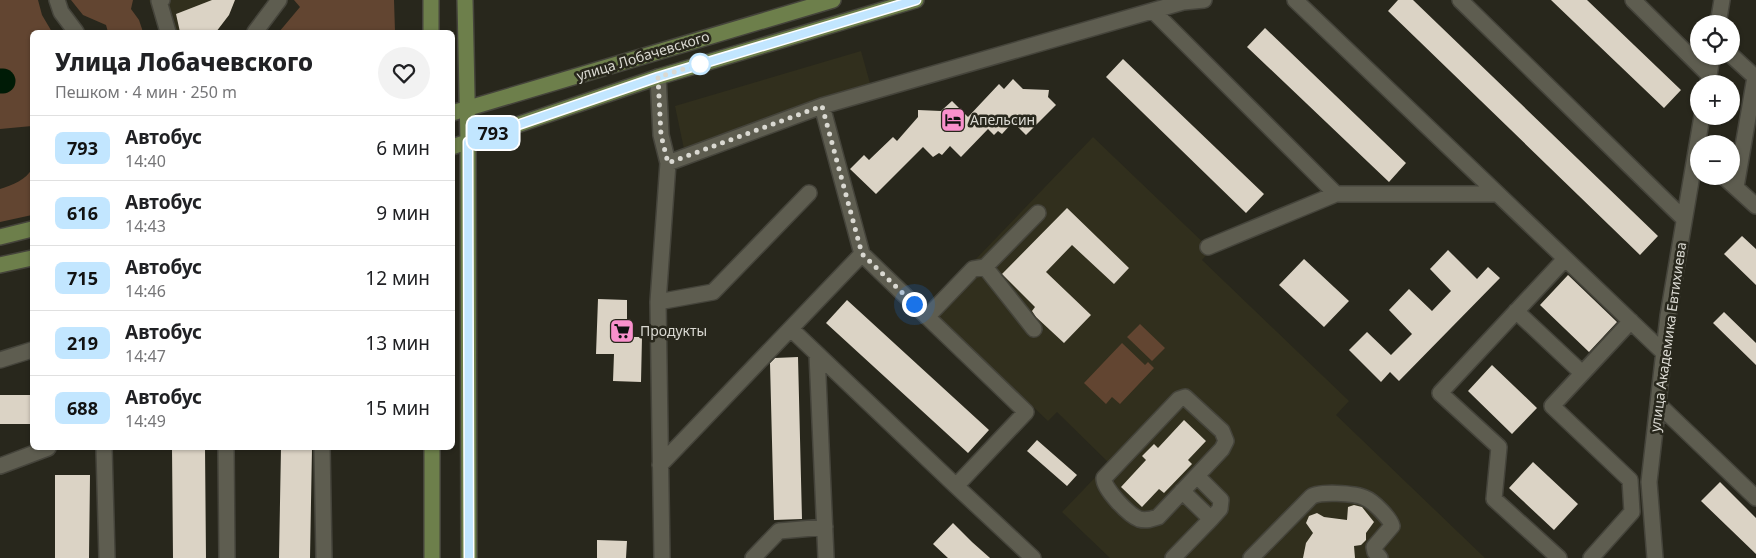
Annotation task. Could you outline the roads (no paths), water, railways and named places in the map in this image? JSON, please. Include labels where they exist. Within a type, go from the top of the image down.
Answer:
[{"type":"main road","points":[[431,0],[431,30]]},
{"type":"main road","points":[[465,0],[460,111],[468,142],[469,558]]},
{"type":"main road","name":"улица Лобачевского","points":[[460,111],[833,0]]},
{"type":"main road","name":"улица Лобачевского","points":[[455,146],[658,77],[916,0]]},
{"type":"main road","points":[[0,237],[30,230]]},
{"type":"main road","points":[[0,265],[30,258]]},
{"type":"main road","points":[[432,450],[432,558]]},
{"type":"street","points":[[58,0],[61,12],[74,30]]},
{"type":"street","points":[[162,0],[159,1],[167,30]]},
{"type":"street","points":[[256,30],[279,0]]},
{"type":"street","points":[[668,163],[822,106],[1183,2],[1204,0]]},
{"type":"street","points":[[1295,0],[1664,353]]},
{"type":"street","points":[[1460,0],[1684,219]]},
{"type":"street","points":[[1633,0],[1704,75]]},
{"type":"street","points":[[1720,15],[1722,0]]},
{"type":"street","points":[[1153,11],[1336,194]]},
{"type":"street","points":[[1736,187],[1755,77],[1740,63]]},
{"type":"street","points":[[658,77],[661,135],[668,163],[658,302],[662,558]]},
{"type":"street","points":[[822,106],[862,254],[1026,412],[956,486]]},
{"type":"street","name":"улица Академика Евтихиева","points":[[1655,558],[1649,482],[1664,353],[1684,219],[1691,185]]},
{"type":"street","points":[[1734,185],[1756,206]]},
{"type":"street","points":[[658,302],[713,292],[809,193]]},
{"type":"street","points":[[1208,247],[1336,194],[1498,194]]},
{"type":"street","points":[[927,317],[973,270],[986,267],[1038,213]]},
{"type":"street","points":[[660,465],[862,254]]},
{"type":"street","points":[[1560,558],[1494,499],[1499,448],[1440,393],[1565,259]]},
{"type":"street","points":[[986,267],[1034,329]]},
{"type":"street","points":[[1516,311],[1582,373]]},
{"type":"street","points":[[1591,558],[1632,512],[1630,480],[1552,406],[1631,322]]},
{"type":"street","points":[[791,329],[1034,558]]},
{"type":"street","points":[[0,360],[30,351]]},
{"type":"street","points":[[817,354],[826,558]]},
{"type":"street","points":[[1182,397],[1189,399],[1225,435],[1226,441],[1222,449],[1182,491],[1158,517],[1144,520],[1136,518],[1105,488],[1104,484],[1107,474],[1182,397]]},
{"type":"street","points":[[1658,404],[1756,498]]},
{"type":"street","points":[[0,466],[43,450]]},
{"type":"street","points":[[104,450],[107,558]]},
{"type":"street","points":[[226,450],[227,558]]},
{"type":"street","points":[[322,450],[324,558]]},
{"type":"street","points":[[1173,558],[1220,509],[1221,500],[1196,476]]},
{"type":"street","points":[[1182,491],[1211,518]]},
{"type":"street","points":[[1251,558],[1311,497],[1321,493],[1363,497],[1390,520],[1391,530],[1374,547],[1375,552],[1380,558]]},
{"type":"street","points":[[1632,512],[1652,513]]},
{"type":"street","points":[[752,558],[779,531],[825,527]]},
{"type":"place","name":"Апельсин","points":[[953,120]]},
{"type":"place","name":"Продукты","points":[[622,331]]}]
